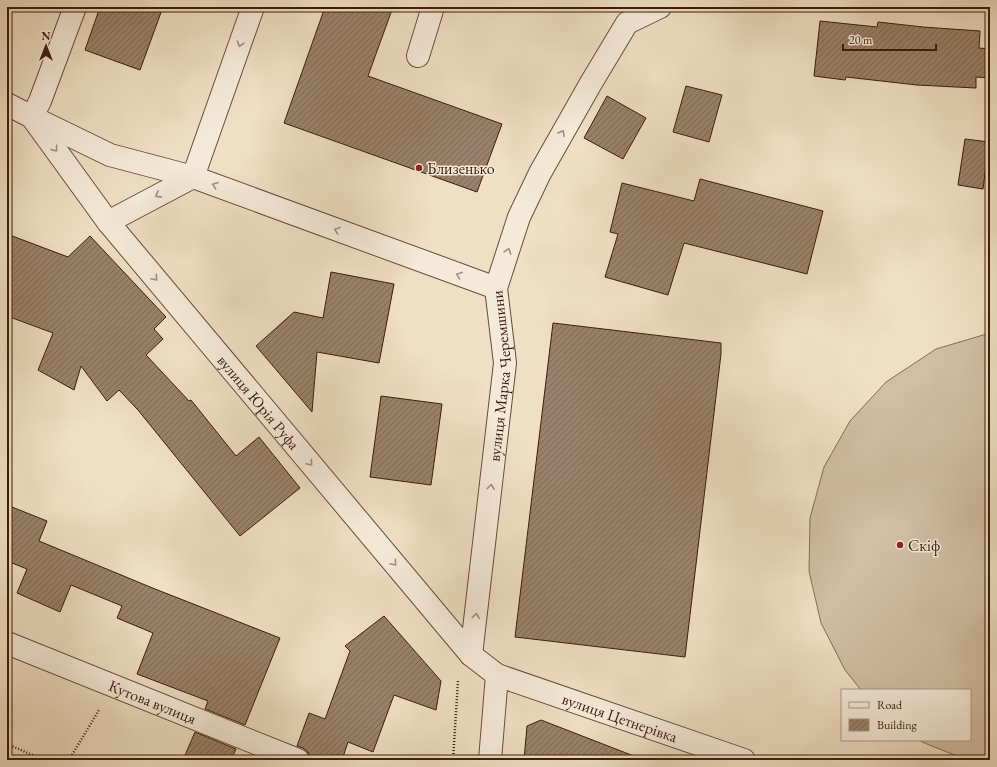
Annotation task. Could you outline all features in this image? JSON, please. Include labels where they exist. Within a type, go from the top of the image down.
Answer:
[{"type":"street","points":[[32,117],[40,101],[75,7]]},
{"type":"street","points":[[108,222],[193,177],[253,7]]},
{"type":"street","points":[[418,56],[434,7]]},
{"type":"street","name":"вулиця Марка Черемшини","points":[[471,655],[505,364],[496,288],[519,216],[534,185],[627,15],[660,7]]},
{"type":"street","points":[[7,104],[110,155],[193,177],[496,288]]},
{"type":"street","name":"вулиця Юрія Руфа","points":[[32,117],[108,222],[471,655]]},
{"type":"street","name":"Кутова вулиця","points":[[7,643],[298,760]]},
{"type":"street","points":[[471,655],[496,675],[490,760]]},
{"type":"street","name":"вулиця Цетнерівка","points":[[496,675],[744,760]]},
{"type":"path","points":[[69,760],[113,685]]},
{"type":"path","points":[[7,744],[44,760]]},
{"type":"shaded area","name":"Скіф","points":[[990,333],[990,760],[967,760],[920,741],[971,741],[971,689],[860,689],[845,670],[821,623],[809,571],[810,518],[824,467],[850,421],[886,382],[936,349]]},
{"type":"building","points":[[100,7],[163,7],[140,70],[85,50]]},
{"type":"building","points":[[325,7],[393,7],[368,76],[502,124],[477,192],[284,123]]},
{"type":"building","points":[[820,21],[877,27],[878,22],[980,31],[979,48],[990,49],[990,78],[976,77],[976,88],[917,85],[846,77],[845,80],[814,76]]},
{"type":"building","points":[[686,86],[722,95],[709,142],[673,132]]},
{"type":"building","points":[[607,96],[646,118],[623,159],[584,138]]},
{"type":"building","points":[[965,139],[989,142],[983,189],[958,185]]},
{"type":"building","points":[[700,179],[823,211],[807,274],[684,243],[668,295],[605,277],[618,234],[610,232],[622,183],[694,201]]},
{"type":"building","points":[[7,234],[68,257],[90,236],[166,317],[154,329],[163,339],[146,355],[189,401],[191,400],[236,456],[259,437],[300,488],[240,536],[138,410],[119,390],[107,401],[81,366],[74,390],[38,370],[53,333],[7,316]]},
{"type":"building","points":[[331,272],[394,284],[379,363],[317,352],[312,412],[256,346],[294,312],[323,318]]},
{"type":"building","points":[[553,323],[721,343],[721,354],[685,657],[515,637]]},
{"type":"building","points":[[381,396],[442,404],[431,485],[370,477]]},
{"type":"building","points":[[7,505],[47,521],[39,541],[155,589],[280,638],[245,725],[205,709],[208,701],[137,674],[153,633],[117,618],[122,606],[71,585],[60,612],[17,593],[27,569],[7,561]]},
{"type":"building","points":[[384,616],[441,681],[436,710],[394,695],[373,752],[348,742],[342,760],[310,760],[308,752],[297,746],[309,713],[325,719],[350,651],[345,646]]},
{"type":"building","points":[[541,720],[639,758],[639,760],[524,760],[527,726]]},
{"type":"building","points":[[195,732],[236,749],[231,760],[183,760]]},
{"type":"place","name":"Близенько","points":[[419,168]]},
{"type":"place","name":"Скіф","points":[[900,545]]}]
